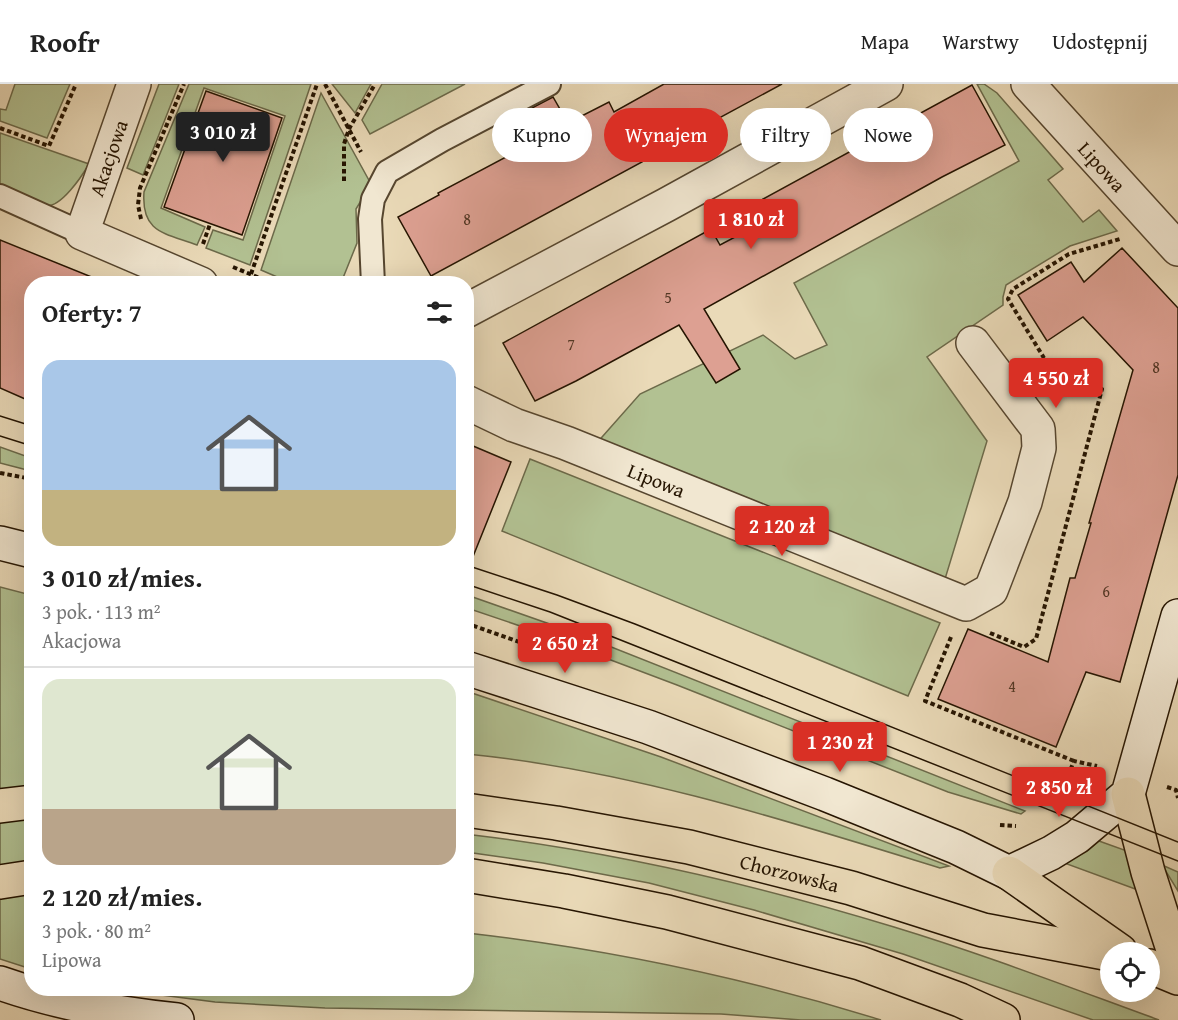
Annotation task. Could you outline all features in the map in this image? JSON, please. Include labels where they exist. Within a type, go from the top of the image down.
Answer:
[{"type":"main road","points":[[1128,794],[1148,872],[1178,965]]},
{"type":"main road","points":[[0,806],[24,803]]},
{"type":"main road","name":"Chorzowska","points":[[474,811],[556,823],[689,847],[851,888],[983,930],[1100,952]]},
{"type":"main road","points":[[1009,873],[1108,942]]},
{"type":"main road","points":[[474,877],[564,891],[667,912],[860,963],[960,1000],[1003,1020]]},
{"type":"main road","points":[[0,882],[24,878]]},
{"type":"main road","points":[[1160,971],[1178,978]]},
{"type":"street","name":"Akacjowa","points":[[82,232],[134,84]]},
{"type":"street","points":[[474,306],[666,205],[886,84]]},
{"type":"street","name":"Lipowa","points":[[1028,84],[1178,249]]},
{"type":"street","points":[[82,232],[200,268]]},
{"type":"street","name":"Lipowa","points":[[474,406],[514,425],[577,447],[966,604],[991,590],[1025,502],[1039,448],[1038,429],[973,343]]},
{"type":"street","points":[[0,543],[24,549]]},
{"type":"street","points":[[474,671],[648,728],[792,782],[956,847],[1009,873],[1051,853],[1077,837],[1128,794],[1178,616]]},
{"type":"street","points":[[0,983],[24,990]]},
{"type":"street","points":[[50,996],[104,1009],[177,1020]]},
{"type":"lane","points":[[373,276],[370,219],[373,199],[387,172],[442,140],[549,84]]},
{"type":"lane","points":[[0,196],[82,232]]},
{"type":"path","points":[[0,128],[49,146],[76,84]]},
{"type":"path","points":[[145,226],[141,220],[138,205],[140,188],[184,84]]},
{"type":"path","points":[[252,274],[317,84]]},
{"type":"path","points":[[325,84],[380,187]]},
{"type":"path","points":[[345,191],[345,144],[349,129],[375,84]]},
{"type":"path","points":[[200,268],[210,224]]},
{"type":"path","points":[[980,628],[1024,647],[1036,639],[1102,389],[1044,358],[1008,299],[1013,289],[1068,254],[1129,237]]},
{"type":"path","points":[[231,266],[256,276]]},
{"type":"path","points":[[0,473],[24,478]]},
{"type":"path","points":[[474,626],[562,657]]},
{"type":"path","points":[[954,630],[925,701],[1074,761],[1103,768]]},
{"type":"path","points":[[1053,811],[1074,761]]},
{"type":"path","points":[[1165,786],[1176,790],[1178,798]]},
{"type":"path","points":[[994,824],[1022,826]]},
{"type":"green space","points":[[15,84],[70,84],[47,138],[0,121],[0,109],[6,110]]},
{"type":"green space","points":[[159,84],[179,84],[143,175],[127,168]]},
{"type":"green space","points":[[189,84],[311,84],[250,265],[206,248],[213,230],[243,240],[285,116],[204,88],[161,208],[205,227],[197,245],[165,234],[151,224],[147,216],[144,192]]},
{"type":"green space","points":[[332,84],[371,84],[355,113]]},
{"type":"green space","points":[[382,84],[465,84],[370,134],[362,120]]},
{"type":"green space","points":[[977,84],[984,84],[997,93],[1063,169],[1048,180],[1083,222],[1099,210],[1117,231],[1070,246],[1006,285],[1003,305],[927,357],[987,441],[945,579],[595,445],[640,394],[763,335],[795,359],[827,345],[794,283],[1019,161]]},
{"type":"green space","points":[[321,93],[371,184],[356,209],[357,243],[344,276],[275,276],[261,270]]},
{"type":"green space","points":[[0,133],[89,164],[58,202],[45,206],[34,204],[0,189]]},
{"type":"green space","points":[[0,447],[24,456],[24,469],[0,463]]},
{"type":"green space","points":[[530,459],[940,623],[908,696],[502,531]]},
{"type":"green space","points":[[0,587],[24,593],[24,967],[0,959]]},
{"type":"green space","points":[[474,597],[581,635],[1025,811],[1021,814],[948,792],[526,628],[474,610]]},
{"type":"green space","points":[[474,694],[661,757],[949,866],[940,868],[765,815],[647,784],[527,762],[474,755]]},
{"type":"green space","points":[[474,835],[632,861],[790,897],[961,948],[1100,999],[1100,1002],[1110,1002],[1159,1020],[1093,1020],[903,954],[754,910],[649,883],[543,863],[474,853]]},
{"type":"green space","points":[[1099,841],[1127,851],[1138,890],[1067,864],[1066,861],[1087,851]]},
{"type":"green space","points":[[1162,865],[1178,872],[1178,891]]},
{"type":"green space","points":[[474,934],[624,956],[728,978],[881,1020],[801,1020],[721,1014],[325,1008],[215,1002],[169,996],[474,996]]},
{"type":"building","points":[[664,84],[782,84],[728,113],[728,108],[621,108]]},
{"type":"building","points":[[972,85],[1005,145],[942,177],[704,309],[740,369],[716,383],[679,325],[535,401],[503,343],[711,229],[720,245],[773,217],[763,199],[843,155],[843,162],[933,162],[933,108],[930,108]]},
{"type":"building","points":[[206,91],[282,118],[242,235],[164,207]]},
{"type":"building","points":[[553,97],[559,108],[532,108]]},
{"type":"building","points":[[609,102],[612,108],[604,108],[604,162],[642,162],[431,276],[398,217],[497,162],[592,162],[592,111]]},
{"type":"building","points":[[0,240],[89,276],[24,276],[24,398],[0,388]]},
{"type":"building","points":[[1122,248],[1178,308],[1178,475],[1120,682],[1086,672],[1056,747],[938,699],[968,629],[1048,662],[1070,578],[1075,578],[1133,370],[1083,317],[1047,341],[1018,295],[1071,262],[1084,282]]},
{"type":"building","points":[[474,446],[511,462],[474,554]]},
{"type":"tram line","points":[[0,416],[24,424]]},
{"type":"tram line","points":[[0,436],[24,444]]},
{"type":"tram line","points":[[474,568],[635,624],[1178,842]]},
{"type":"tram line","points":[[474,587],[550,612],[1178,861]]}]
